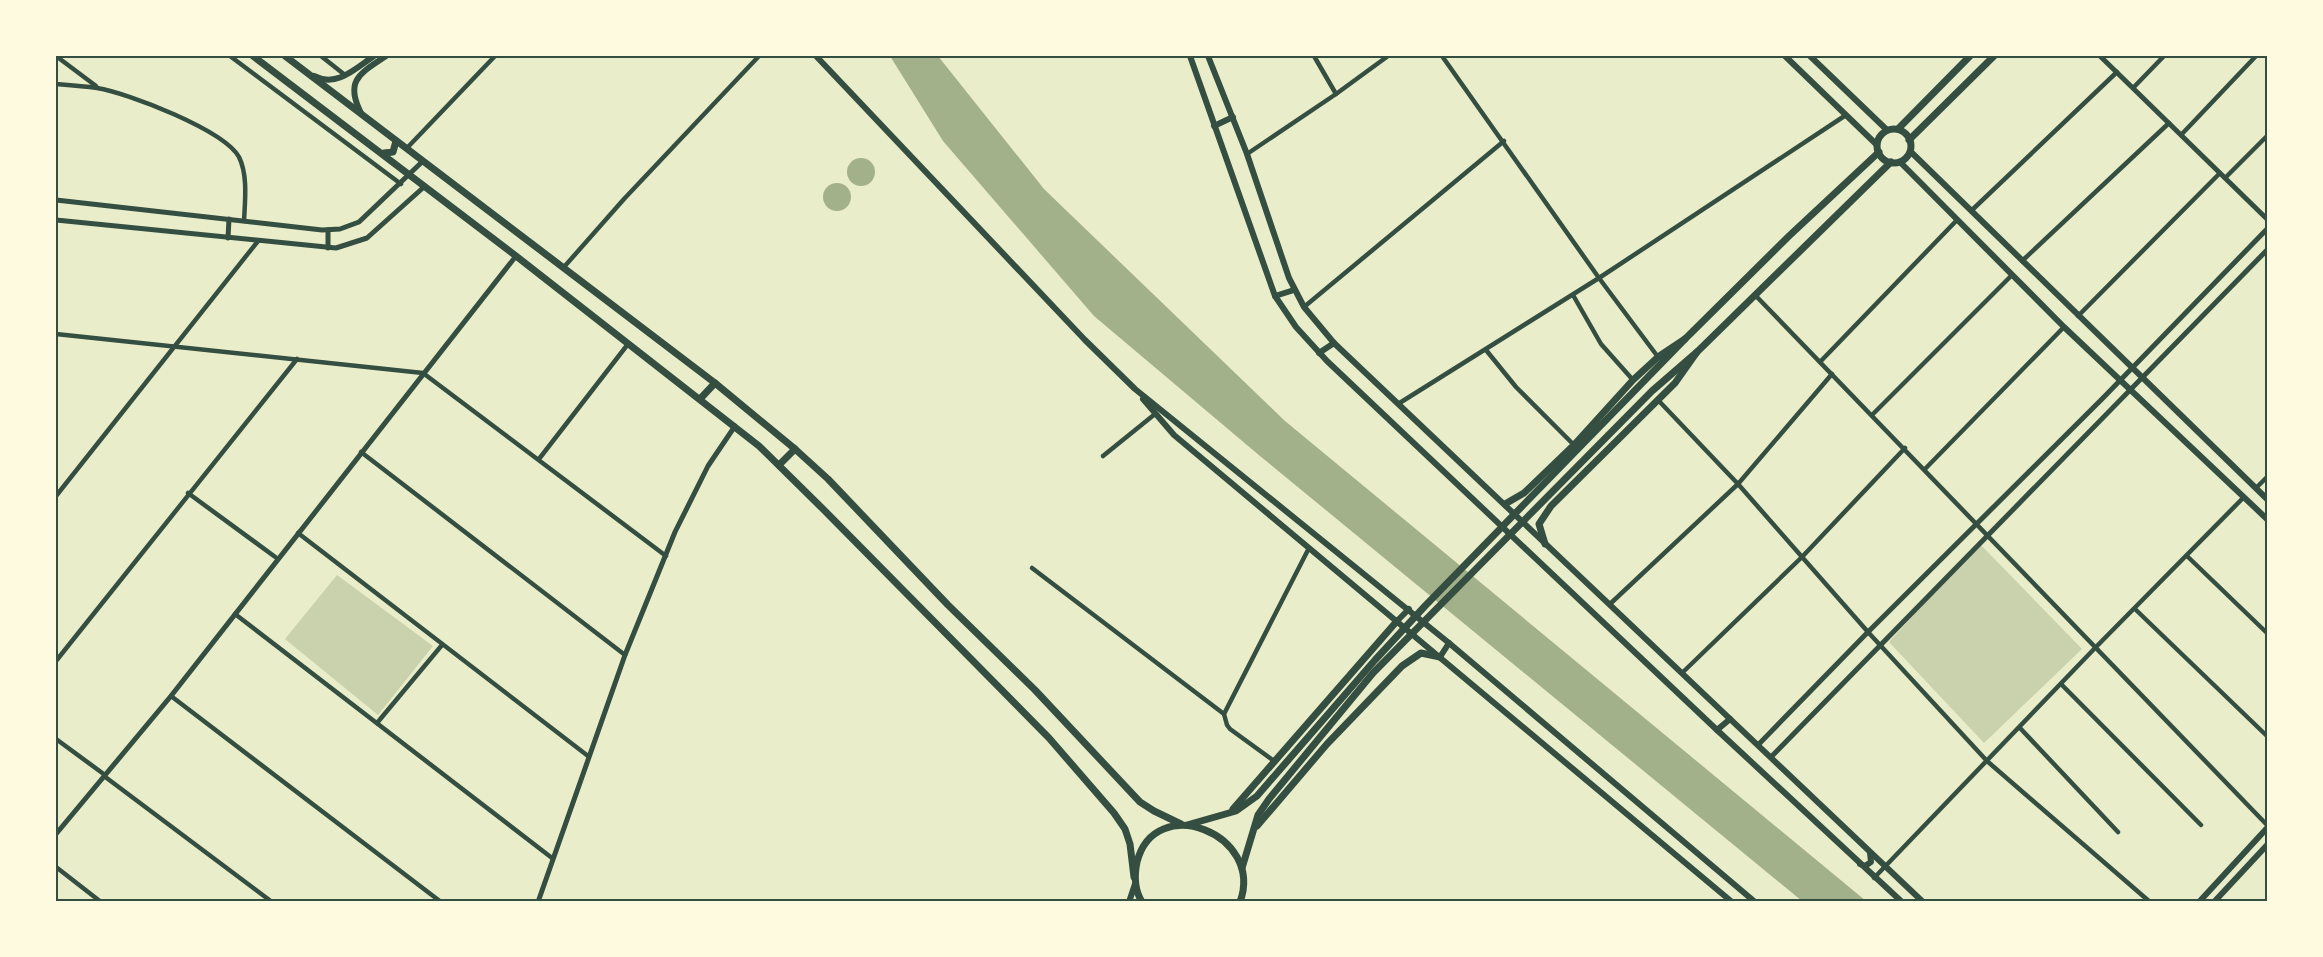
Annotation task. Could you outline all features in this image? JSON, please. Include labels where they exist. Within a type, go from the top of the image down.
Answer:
[{"type":"main road","points":[[253,56],[735,426],[778,465],[1049,738],[1114,813],[1128,837],[1135,880],[1142,902]]},
{"type":"main road","points":[[285,56],[715,383],[795,449],[828,479],[948,605],[1035,690],[1140,802],[1154,811],[1184,824],[1209,831],[1224,840],[1234,852],[1242,868],[1248,902]]},
{"type":"main road","points":[[305,71],[327,81],[339,79],[374,56]]},
{"type":"main road","points":[[361,114],[353,97],[356,81],[364,71],[386,56]]},
{"type":"main road","points":[[816,56],[1085,340],[1135,389],[1408,609],[1755,902]]},
{"type":"main road","points":[[1190,56],[1275,296],[1296,327],[1319,353],[1859,864],[1902,902]]},
{"type":"main road","points":[[1208,56],[1247,154],[1294,290],[1304,307],[1334,343],[1923,902]]},
{"type":"main road","points":[[1785,56],[1891,162]]},
{"type":"main road","points":[[1810,56],[1887,130]]},
{"type":"main road","points":[[1898,129],[1970,56]]},
{"type":"main road","points":[[1910,140],[1994,56]]},
{"type":"main road","points":[[1214,126],[1233,117]]},
{"type":"main road","points":[[1130,902],[1138,857],[1147,842],[1166,828],[1236,811],[1257,796],[1425,606],[1685,339],[1878,148],[1881,135],[1887,130],[1898,129],[1910,140],[1910,151],[1900,162]]},
{"type":"main road","points":[[381,153],[393,152],[396,141]]},
{"type":"main road","points":[[1910,151],[2268,500]]},
{"type":"main road","points":[[1242,868],[1258,815],[1269,798],[1373,674],[1652,391],[1756,296],[1891,162],[1900,162],[2064,327],[2268,520]]},
{"type":"main road","points":[[1275,296],[1294,290]]},
{"type":"main road","points":[[1505,504],[1519,496],[1574,445],[1633,380],[1658,357],[1685,339]]},
{"type":"main road","points":[[1319,353],[1334,343]]},
{"type":"main road","points":[[1545,544],[1539,524],[1551,506],[1675,383],[1697,352]]},
{"type":"main road","points":[[700,399],[715,383]]},
{"type":"main road","points":[[1135,389],[1174,435],[1732,902]]},
{"type":"main road","points":[[778,465],[795,449]]},
{"type":"main road","points":[[1224,814],[1236,807],[1408,609]]},
{"type":"main road","points":[[1440,657],[1449,643]]},
{"type":"main road","points":[[1251,836],[1268,812],[1327,744],[1402,666],[1421,653],[1440,657]]},
{"type":"main road","points":[[1717,730],[1730,719]]},
{"type":"main road","points":[[2199,902],[2268,826]]},
{"type":"main road","points":[[2214,902],[2268,844]]},
{"type":"main road","points":[[1859,864],[1865,866],[1871,862],[1870,852]]},
{"type":"main road","points":[[1240,902],[1244,888]]},
{"type":"street","points":[[56,56],[98,88]]},
{"type":"street","points":[[230,56],[401,183]]},
{"type":"street","points":[[321,56],[345,75]]},
{"type":"street","points":[[407,148],[495,56]]},
{"type":"street","points":[[564,267],[635,187],[759,56]]},
{"type":"street","points":[[1314,56],[1336,94]]},
{"type":"street","points":[[1247,154],[1388,56]]},
{"type":"street","points":[[1442,56],[1599,278],[1658,357]]},
{"type":"street","points":[[2100,56],[2268,220]]},
{"type":"street","points":[[2133,88],[2164,56]]},
{"type":"street","points":[[2181,135],[2256,56]]},
{"type":"street","points":[[1971,212],[2116,72]]},
{"type":"street","points":[[56,84],[98,88],[164,110],[198,126],[231,146],[240,159],[243,174],[244,221]]},
{"type":"street","points":[[1398,404],[1573,295],[1846,115]]},
{"type":"street","points":[[2022,262],[2169,123]]},
{"type":"street","points":[[2225,178],[2268,135]]},
{"type":"street","points":[[1304,307],[1504,141]]},
{"type":"street","points":[[56,200],[328,230],[340,229],[359,222],[423,160]]},
{"type":"street","points":[[2078,316],[2220,173]]},
{"type":"street","points":[[56,220],[328,248],[352,245],[367,238],[425,186]]},
{"type":"street","points":[[228,238],[229,219]]},
{"type":"street","points":[[1820,362],[1957,220]]},
{"type":"street","points":[[1758,745],[2268,228]]},
{"type":"street","points":[[328,230],[328,248]]},
{"type":"street","points":[[56,496],[258,241]]},
{"type":"street","points":[[1771,757],[2268,249]]},
{"type":"street","points":[[56,834],[171,696],[516,256]]},
{"type":"street","points":[[1872,415],[2012,275]]},
{"type":"street","points":[[1573,295],[1601,344],[1633,380]]},
{"type":"street","points":[[1756,296],[2268,826]]},
{"type":"street","points":[[1925,469],[2064,327]]},
{"type":"street","points":[[56,334],[423,373],[666,556]]},
{"type":"street","points":[[539,459],[628,344]]},
{"type":"street","points":[[1486,350],[1516,387],[1574,445]]},
{"type":"street","points":[[56,661],[297,359]]},
{"type":"street","points":[[1610,604],[1738,484],[1832,374]]},
{"type":"street","points":[[1658,400],[1738,484],[1868,632],[1987,761],[2150,902]]},
{"type":"street","points":[[1103,456],[1155,414]]},
{"type":"street","points":[[538,902],[625,655],[696,490],[708,466],[735,426]]},
{"type":"street","points":[[1682,673],[1802,557],[1905,448]]},
{"type":"street","points":[[361,452],[625,655]]},
{"type":"street","points":[[2256,488],[2268,476]]},
{"type":"street","points":[[188,493],[278,560]]},
{"type":"street","points":[[1874,878],[2244,497]]},
{"type":"street","points":[[298,533],[588,756]]},
{"type":"street","points":[[1224,714],[1309,548]]},
{"type":"street","points":[[2187,556],[2268,634]]},
{"type":"street","points":[[1032,568],[1224,714],[1230,729],[1274,761]]},
{"type":"street","points":[[2135,609],[2268,737]]},
{"type":"street","points":[[235,614],[552,858]]},
{"type":"street","points":[[377,723],[442,645]]},
{"type":"street","points":[[2062,685],[2200,825]]},
{"type":"street","points":[[171,696],[441,902]]},
{"type":"street","points":[[2020,728],[2118,832]]},
{"type":"street","points":[[56,739],[272,902]]},
{"type":"street","points":[[56,867],[101,902]]},
{"type":"shaded area","points":[[890,56],[938,56],[1044,189],[1285,421],[1866,901],[1802,901],[1260,456],[1094,316],[943,141]]},
{"type":"shaded area","points":[[861,158],[871,162],[875,172],[871,182],[861,186],[851,182],[847,172],[851,162]]},
{"type":"shaded area","points":[[837,183],[847,187],[851,197],[847,207],[837,211],[827,207],[823,197],[827,187]]},
{"type":"shaded area","points":[[1979,543],[2082,649],[1984,743],[1889,642]]},
{"type":"shaded area","points":[[337,575],[433,646],[378,715],[285,639]]}]
